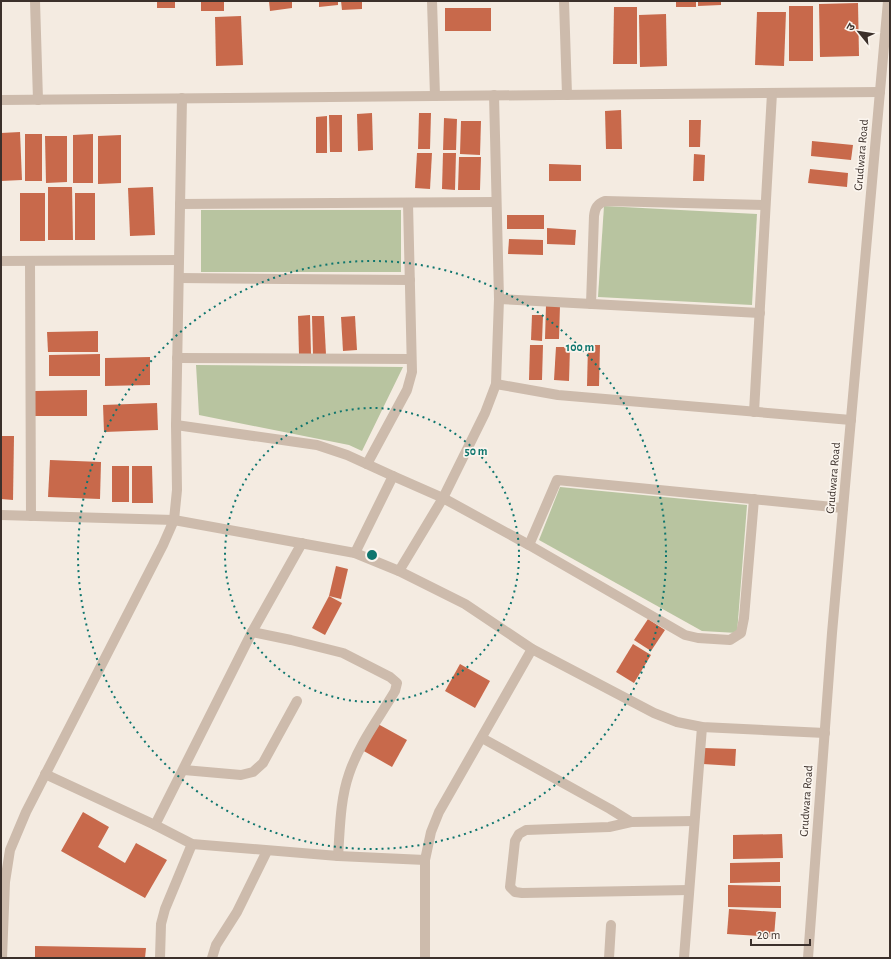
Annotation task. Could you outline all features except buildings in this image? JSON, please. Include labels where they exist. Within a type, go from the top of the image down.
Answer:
[{"type":"street","points":[[35,1],[38,100]]},
{"type":"street","points":[[432,1],[435,96]]},
{"type":"street","points":[[564,1],[567,94]]},
{"type":"street","name":"Grudwara Road","points":[[808,958],[843,508],[888,1]]},
{"type":"street","points":[[754,412],[772,92]]},
{"type":"street","points":[[1,100],[880,92]]},
{"type":"street","points":[[399,571],[443,498],[485,414],[496,384],[499,299],[494,95]]},
{"type":"street","points":[[2,958],[5,848],[26,812],[163,545],[174,520],[177,490],[176,425],[182,98]]},
{"type":"street","points":[[591,304],[594,216],[595,209],[599,204],[605,201],[766,205]]},
{"type":"street","points":[[180,204],[496,202]]},
{"type":"street","points":[[367,464],[407,390],[412,372],[408,203]]},
{"type":"street","points":[[1,261],[179,260]]},
{"type":"street","points":[[30,261],[31,516]]},
{"type":"street","points":[[179,278],[410,280]]},
{"type":"street","points":[[499,299],[760,313]]},
{"type":"street","points":[[177,358],[411,359]]},
{"type":"street","points":[[496,384],[558,395],[851,420]]},
{"type":"street","points":[[176,425],[317,445],[347,455],[443,498],[529,545],[685,635],[698,638],[730,640],[740,632],[744,618],[754,499]]},
{"type":"street","points":[[356,553],[393,476]]},
{"type":"street","points":[[529,545],[557,480],[843,508]]},
{"type":"street","points":[[1,515],[174,520],[356,553],[399,571],[465,604],[532,649],[654,713],[677,722],[702,726],[825,732]]},
{"type":"street","points":[[155,825],[184,770],[252,632],[302,543]]},
{"type":"street","points":[[252,632],[343,653],[390,677],[397,683],[395,691],[357,755],[348,775],[342,801],[338,856]]},
{"type":"street","points":[[425,958],[425,860],[431,832],[439,812],[532,649]]},
{"type":"street","points":[[184,770],[242,775],[253,772],[263,763],[298,701]]},
{"type":"street","points":[[684,958],[702,726]]},
{"type":"street","points":[[482,738],[631,822]]},
{"type":"street","points":[[45,774],[155,825],[192,844],[338,856],[425,860]]},
{"type":"street","points":[[690,890],[522,893],[514,892],[510,887],[515,841],[519,834],[526,830],[609,827],[631,822],[694,821]]},
{"type":"street","points":[[160,958],[162,924],[165,909],[192,844]]},
{"type":"street","points":[[212,958],[216,945],[237,912],[267,851]]},
{"type":"street","points":[[608,958],[611,925]]},
{"type":"green space","points":[[604,206],[757,214],[752,305],[598,297]]},
{"type":"green space","points":[[201,210],[401,210],[401,272],[201,272]]},
{"type":"green space","points":[[196,365],[403,367],[362,451],[349,445],[199,415]]},
{"type":"green space","points":[[560,487],[747,505],[737,633],[702,631],[539,540]]}]
